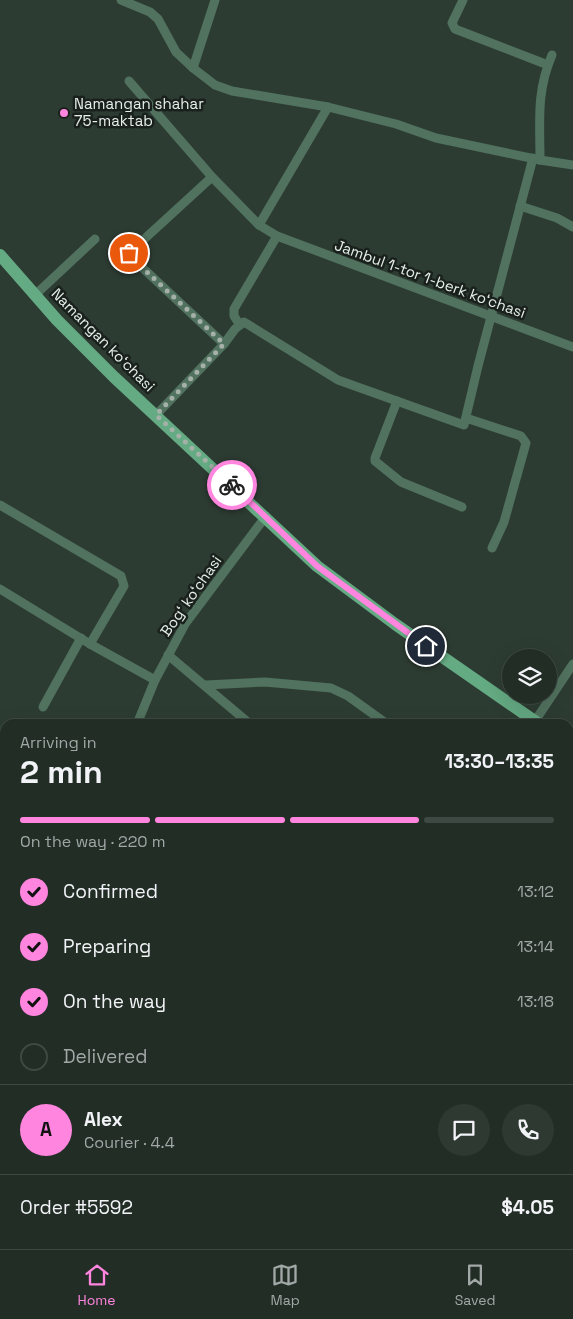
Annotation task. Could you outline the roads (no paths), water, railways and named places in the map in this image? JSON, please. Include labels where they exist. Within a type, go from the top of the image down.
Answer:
[{"type":"main road","name":"Namangan koʻchasi","points":[[0,255],[70,333],[317,566],[395,624],[533,719]]},
{"type":"street","points":[[121,0],[150,12],[158,20],[176,52],[215,85],[232,91],[328,107],[396,124],[436,138],[573,165]]},
{"type":"street","points":[[193,68],[214,0]]},
{"type":"street","points":[[463,0],[452,23],[453,28],[548,65]]},
{"type":"street","points":[[156,415],[240,325],[245,323],[338,380],[464,425],[520,206],[536,159],[540,98],[552,55]]},
{"type":"street","points":[[129,81],[212,177],[259,225],[328,107]]},
{"type":"street","points":[[212,177],[129,253],[132,258],[224,344]]},
{"type":"street","points":[[520,206],[557,218],[573,227]]},
{"type":"street","name":"Jambul 1-tor 1-berk koʻchasi","points":[[259,225],[277,236],[573,347]]},
{"type":"street","points":[[240,325],[234,316],[234,309],[277,236]]},
{"type":"street","points":[[35,295],[95,239]]},
{"type":"street","points":[[397,401],[375,461],[401,482],[462,507]]},
{"type":"street","points":[[466,418],[521,436],[526,443],[504,522],[492,548]]},
{"type":"street","points":[[0,505],[121,576],[124,586],[90,644]]},
{"type":"street","name":"Bogʻ koʻchasi","points":[[139,719],[155,680],[185,624],[266,516]]},
{"type":"street","points":[[0,589],[90,644],[155,680]]},
{"type":"street","points":[[43,707],[81,638]]},
{"type":"street","points":[[168,654],[244,719]]},
{"type":"street","points":[[539,719],[573,664]]},
{"type":"street","points":[[206,685],[265,682],[331,688],[348,696],[380,719]]},
{"type":"place","name":"Namangan shahar 75-maktab","points":[[64,113]]}]
